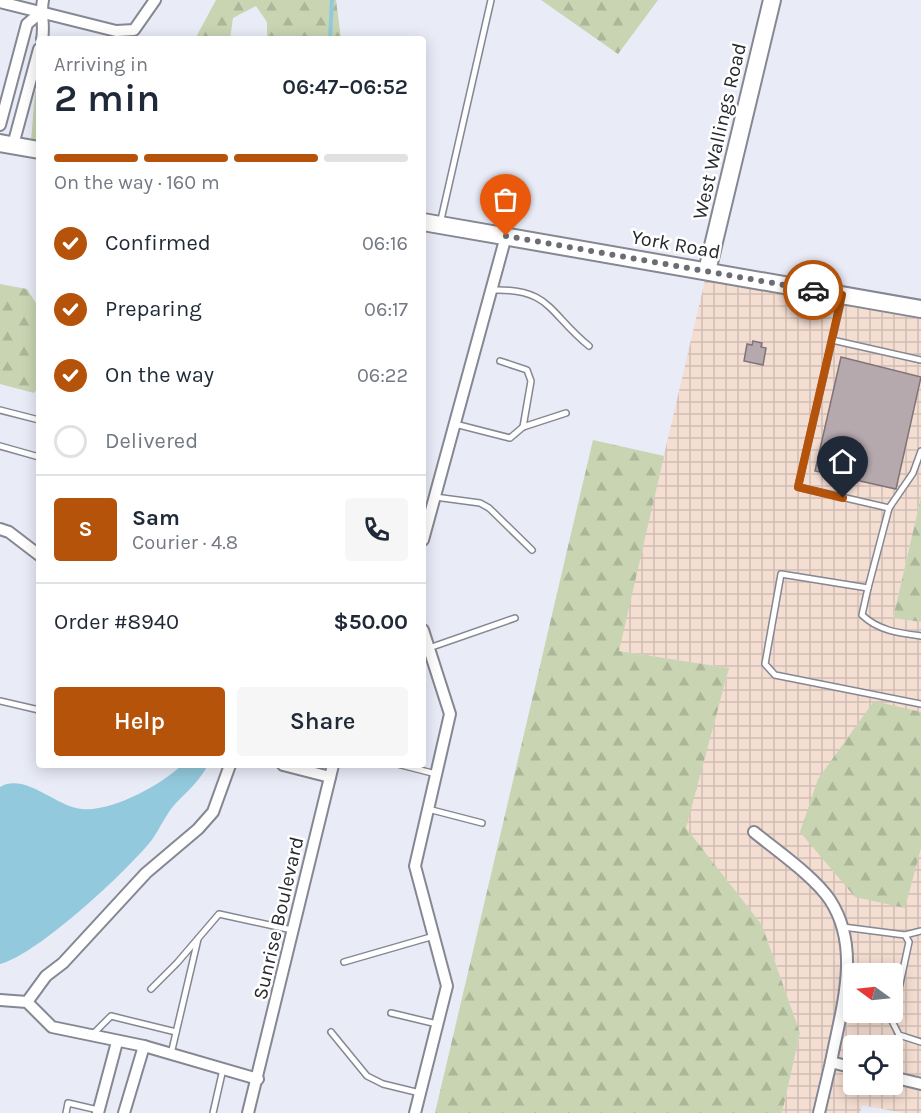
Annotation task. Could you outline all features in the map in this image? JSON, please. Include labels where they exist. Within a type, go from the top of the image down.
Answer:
[{"type":"street","points":[[43,0],[40,13],[44,30],[43,36]]},
{"type":"street","points":[[0,2],[116,32],[134,30],[155,0]]},
{"type":"street","name":"West Wallings Road","points":[[707,271],[772,0]]},
{"type":"street","points":[[0,125],[27,24],[40,13]]},
{"type":"street","points":[[36,58],[7,144],[36,149]]},
{"type":"street","name":"York Road","points":[[431,223],[921,309]]},
{"type":"street","points":[[426,529],[506,236]]},
{"type":"street","points":[[0,529],[9,532],[36,553]]},
{"type":"street","points":[[415,1113],[447,986],[415,866],[450,714],[426,639]]},
{"type":"street","points":[[27,1002],[46,976],[63,963],[146,873],[198,829],[213,812],[229,768]]},
{"type":"street","points":[[302,768],[330,777]]},
{"type":"street","name":"Sunrise Boulevard","points":[[248,1113],[332,768]]},
{"type":"street","points":[[754,832],[791,862],[830,899],[847,937],[848,975],[819,1113]]},
{"type":"street","points":[[0,1000],[27,1002],[52,1027],[144,1046],[258,1079]]},
{"type":"street","points":[[98,1112],[117,1042]]},
{"type":"street","points":[[124,1113],[144,1046]]},
{"type":"street","points":[[831,1062],[843,1065]]},
{"type":"street","points":[[903,1080],[921,1084]]},
{"type":"lane","points":[[431,223],[490,0]]},
{"type":"lane","points":[[491,290],[515,289],[535,294],[589,346]]},
{"type":"lane","points":[[842,295],[798,487],[889,508]]},
{"type":"lane","points":[[832,340],[921,360]]},
{"type":"lane","points":[[500,361],[527,370],[531,381],[523,427]]},
{"type":"lane","points":[[0,410],[36,419]]},
{"type":"lane","points":[[455,424],[510,438],[523,427],[566,413]]},
{"type":"lane","points":[[0,446],[36,456]]},
{"type":"lane","points":[[921,451],[913,473],[889,508],[862,615],[890,632],[921,636]]},
{"type":"lane","points":[[435,497],[480,503],[489,508],[532,550]]},
{"type":"lane","points":[[868,588],[781,574],[765,664],[775,675],[921,704]]},
{"type":"lane","points":[[429,648],[515,618]]},
{"type":"lane","points":[[0,701],[36,710]]},
{"type":"lane","points":[[413,768],[436,774]]},
{"type":"lane","points":[[428,809],[482,823]]},
{"type":"lane","points":[[151,989],[219,914],[293,930]]},
{"type":"lane","points":[[842,927],[905,935],[921,931]]},
{"type":"lane","points":[[905,935],[909,942],[891,1021],[899,1035],[921,1042]]},
{"type":"lane","points":[[344,962],[434,936]]},
{"type":"lane","points":[[171,1054],[198,938]]},
{"type":"lane","points":[[391,1013],[437,1024]]},
{"type":"lane","points":[[91,1036],[111,1016],[176,1032]]},
{"type":"lane","points":[[331,1032],[367,1076],[383,1084],[420,1093]]},
{"type":"lane","points":[[213,1113],[224,1070]]},
{"type":"lane","points":[[66,1113],[68,1103],[98,1112]]},
{"type":"shaded area","points":[[706,276],[921,318],[921,497],[893,618],[921,622],[921,1113],[904,1113],[862,1105],[860,1113],[782,1113],[800,1033],[762,925],[685,828],[729,668],[618,651]]},
{"type":"green space","points":[[216,0],[336,0],[341,36],[267,36],[267,22],[256,6],[233,18],[230,36],[197,36]]},
{"type":"green space","points":[[541,0],[658,0],[618,54]]},
{"type":"green space","points":[[36,91],[36,143],[31,142]]},
{"type":"green space","points":[[0,284],[27,289],[36,303],[36,390],[34,393],[0,384]]},
{"type":"green space","points":[[593,440],[664,456],[619,651],[729,668],[686,828],[762,925],[800,1033],[782,1113],[435,1113]]},
{"type":"green space","points":[[921,497],[921,622],[893,618]]},
{"type":"green space","points":[[874,701],[921,712],[921,848],[905,908],[855,897],[800,832],[818,779]]},
{"type":"water","points":[[179,768],[206,768],[172,808],[151,841],[122,872],[80,911],[36,945],[0,964],[0,787],[20,784],[72,807],[94,809],[135,796]]},
{"type":"building","points":[[753,341],[762,343],[761,347],[766,348],[763,365],[744,361],[747,344],[752,345]]},
{"type":"building","points":[[841,357],[921,377],[896,489],[815,471]]},
{"type":"waterway","points":[[330,36],[332,0]]},
{"type":"way so far","points":[[506,236],[813,290]]},
{"type":"route","points":[[813,290],[842,295],[798,487],[843,498]]}]
